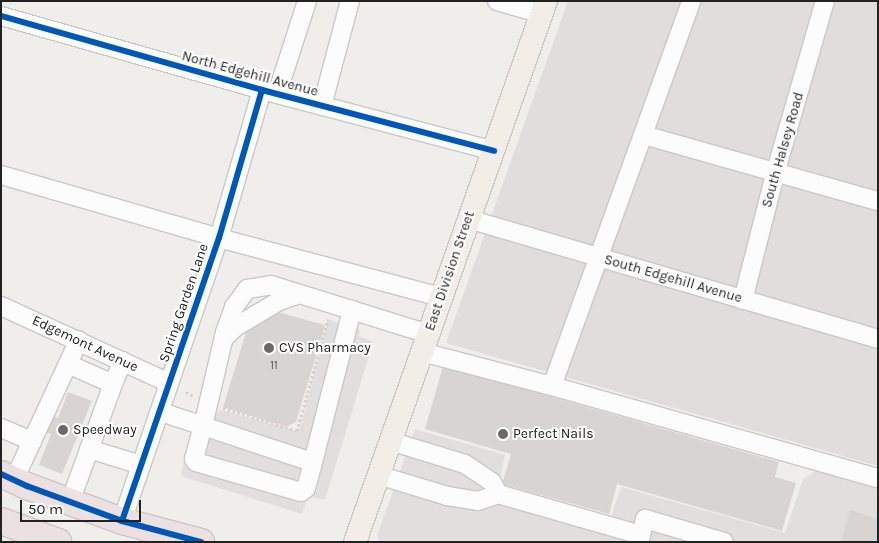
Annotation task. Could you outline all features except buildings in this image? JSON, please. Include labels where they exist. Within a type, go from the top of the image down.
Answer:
[{"type":"highway","points":[[8,477],[70,502],[122,520],[201,542]]},
{"type":"highway","points":[[1,521],[58,542]]},
{"type":"main road","name":"East Division Street","points":[[354,542],[544,8]]},
{"type":"street","name":"Spring Garden Lane","points":[[122,520],[269,92],[307,1]]},
{"type":"street","points":[[322,106],[350,1]]},
{"type":"street","points":[[497,1],[544,8]]},
{"type":"street","points":[[552,386],[600,258],[691,1]]},
{"type":"street","name":"South Halsey Road","points":[[743,300],[775,174],[825,1]]},
{"type":"street","name":"North Edgehill Avenue","points":[[1,16],[269,92],[494,152]]},
{"type":"street","points":[[644,135],[775,174],[878,201]]},
{"type":"street","points":[[1,175],[219,238],[440,298]]},
{"type":"street","name":"South Edgehill Avenue","points":[[468,219],[878,339]]},
{"type":"street","points":[[352,310],[306,488],[302,492],[196,462],[193,455],[203,426],[223,339],[234,307],[247,289],[271,285],[352,310],[425,343],[552,386],[878,478]]},
{"type":"street","points":[[223,339],[237,326],[279,301],[298,294]]},
{"type":"street","name":"Edgemont Avenue","points":[[1,306],[79,340],[169,383]]},
{"type":"street","points":[[8,477],[32,441],[79,340]]},
{"type":"street","points":[[70,502],[123,361]]},
{"type":"street","points":[[68,364],[113,384]]},
{"type":"street","points":[[160,411],[309,461],[312,466]]},
{"type":"street","points":[[1,428],[32,441]]},
{"type":"street","points":[[390,441],[465,464],[492,482],[498,494]]},
{"type":"street","points":[[89,449],[141,465]]},
{"type":"street","points":[[378,475],[447,496],[478,501],[498,494],[640,538],[645,519],[724,542]]},
{"type":"path","points":[[222,408],[297,431],[332,304]]},
{"type":"shaded area","points":[[568,1],[878,1],[878,466],[446,343]]},
{"type":"shaded area","points":[[328,319],[360,330],[359,336],[373,342],[325,500],[308,496],[302,514],[181,476],[189,438],[221,410],[299,432]]},
{"type":"shaded area","points":[[415,429],[505,455],[498,486],[611,517],[621,487],[785,533],[803,479],[816,471],[878,489],[878,542],[380,542],[377,536]]},
{"type":"cycle path","points":[[1,16],[262,90],[494,151]]},
{"type":"cycle path","points":[[122,521],[219,238],[262,90]]},
{"type":"cycle path","points":[[1,474],[27,486],[122,521],[201,542]]},
{"type":"place","name":"CVS Pharmacy","points":[[269,348]]},
{"type":"place","name":"Speedway","points":[[63,430]]},
{"type":"place","name":"Perfect Nails","points":[[503,434]]}]
